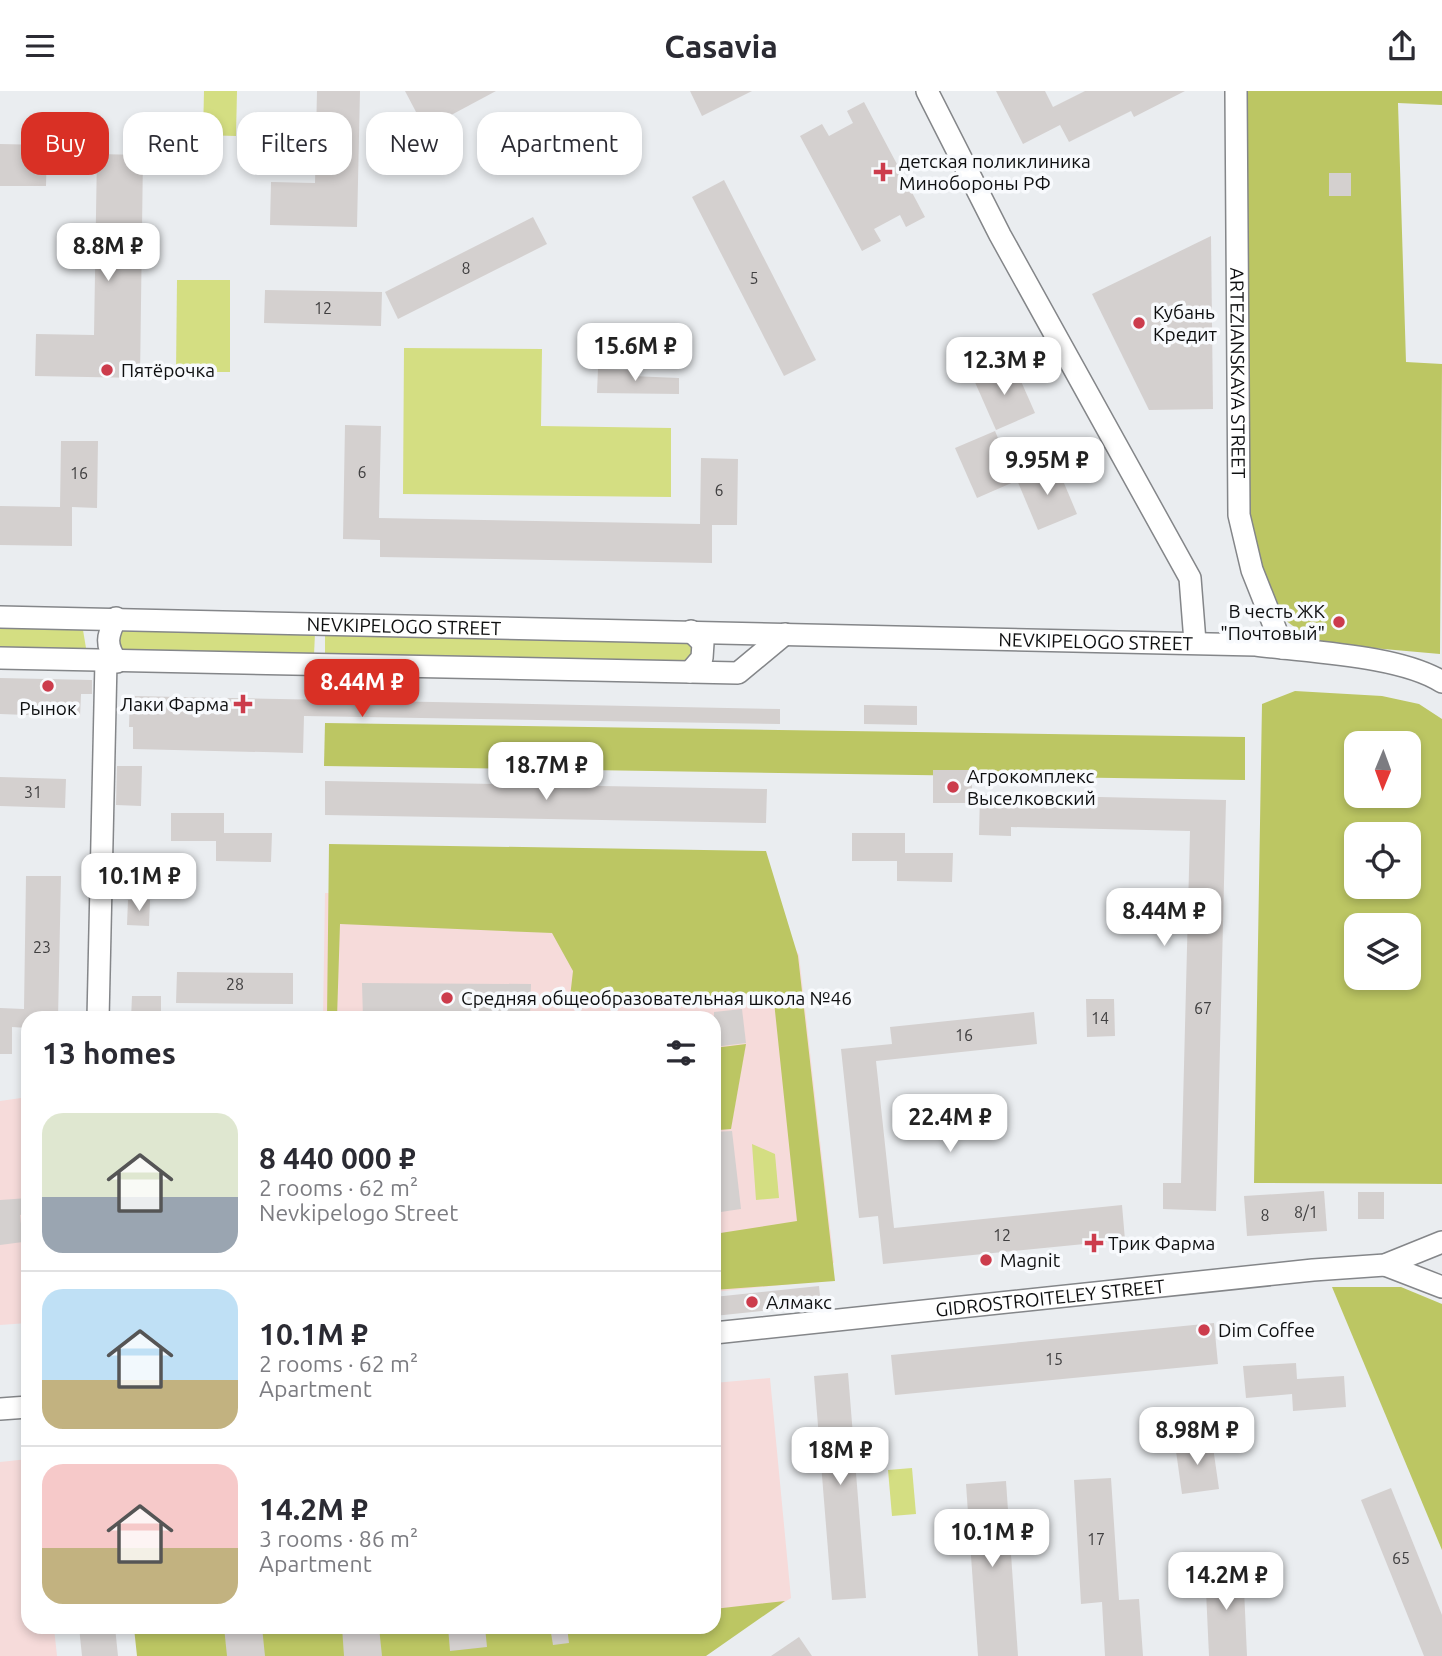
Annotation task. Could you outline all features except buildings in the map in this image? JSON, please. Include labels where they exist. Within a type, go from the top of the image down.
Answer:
[{"type":"street","points":[[927,91],[1000,235],[1190,578],[1195,642]]},
{"type":"street","name":"ARTEZIANSKAYA STREET","points":[[1236,91],[1239,515],[1252,570],[1283,648]]},
{"type":"street","name":"NEVKIPELOGO STREET","points":[[0,617],[1195,642],[1283,648],[1378,661],[1408,668],[1442,682]]},
{"type":"street","points":[[88,618],[95,633],[95,648],[104,661]]},
{"type":"street","points":[[98,1011],[104,661],[108,634],[117,618]]},
{"type":"street","points":[[690,673],[702,658],[702,643],[691,631]]},
{"type":"street","points":[[0,658],[738,673],[785,634]]},
{"type":"street","name":"GIDROSTROITELEY STREET","points":[[721,1332],[1313,1270],[1385,1265],[1442,1242]]},
{"type":"street","name":"GIDROSTROITELEY STREET","points":[[1385,1265],[1442,1287]]},
{"type":"street","points":[[0,1409],[21,1407]]},
{"type":"shaded area","points":[[325,893],[765,901],[799,955],[834,1263],[819,1265],[821,1281],[721,1291],[721,1011],[323,1011]]},
{"type":"shaded area","points":[[21,1098],[21,1324],[0,1325],[0,1101]]},
{"type":"shaded area","points":[[770,1378],[791,1598],[698,1656],[710,1634],[721,1634],[721,1382]]},
{"type":"shaded area","points":[[21,1460],[21,1634],[55,1634],[57,1656],[0,1656],[0,1462]]},
{"type":"green space","points":[[204,91],[237,91],[236,136],[223,136],[223,112],[204,112]]},
{"type":"green space","points":[[1242,91],[1442,91],[1442,105],[1398,103],[1406,362],[1442,364],[1440,654],[1316,643],[1285,620],[1252,570],[1238,487]]},
{"type":"green space","points":[[177,280],[230,280],[230,372],[176,372]]},
{"type":"green space","points":[[404,348],[542,349],[541,426],[671,428],[671,497],[403,494]]},
{"type":"green space","points":[[0,628],[83,630],[86,648],[83,652],[0,650]]},
{"type":"green space","points":[[119,630],[315,633],[314,655],[118,652]]},
{"type":"green space","points":[[325,633],[693,639],[692,662],[325,655]]},
{"type":"green space","points":[[1295,691],[1382,696],[1419,704],[1442,719],[1442,1184],[1254,1183],[1262,704]]},
{"type":"green space","points":[[325,723],[1245,737],[1245,780],[324,766]]},
{"type":"green space","points":[[329,844],[766,851],[798,956],[835,1281],[721,1289],[721,1233],[797,1221],[773,992],[569,1006],[573,971],[552,933],[340,924],[337,1011],[327,1011]]},
{"type":"green space","points":[[746,1044],[731,1129],[721,1130],[721,1047]]},
{"type":"green space","points":[[752,1144],[775,1154],[779,1198],[756,1200]]},
{"type":"green space","points":[[1332,1287],[1401,1287],[1442,1304],[1442,1550]]},
{"type":"green space","points":[[912,1468],[916,1514],[892,1516],[888,1470]]},
{"type":"green space","points":[[785,1601],[706,1656],[137,1656],[135,1634],[721,1634],[721,1608]]},
{"type":"place","name":"детская поликлиника Минобороны РФ","points":[[883,172]]},
{"type":"place","name":"Кубань Кредит","points":[[1139,323]]},
{"type":"place","name":"Пятёрочка","points":[[107,370]]},
{"type":"place","name":"В честь ЖК \"Почтовый\"","points":[[1339,622]]},
{"type":"place","name":"Рынок","points":[[48,686]]},
{"type":"place","name":"Лаки Фарма","points":[[243,704]]},
{"type":"place","name":"Агрокомплекс Выселковский","points":[[953,787]]},
{"type":"place","name":"Средняя общеобразовательная школа №46","points":[[447,998]]},
{"type":"place","name":"Трик Фарма","points":[[1094,1243]]},
{"type":"place","name":"Magnit","points":[[986,1260]]},
{"type":"place","name":"Алмакс","points":[[752,1302]]},
{"type":"place","name":"Dim Coffee","points":[[1204,1330]]}]
